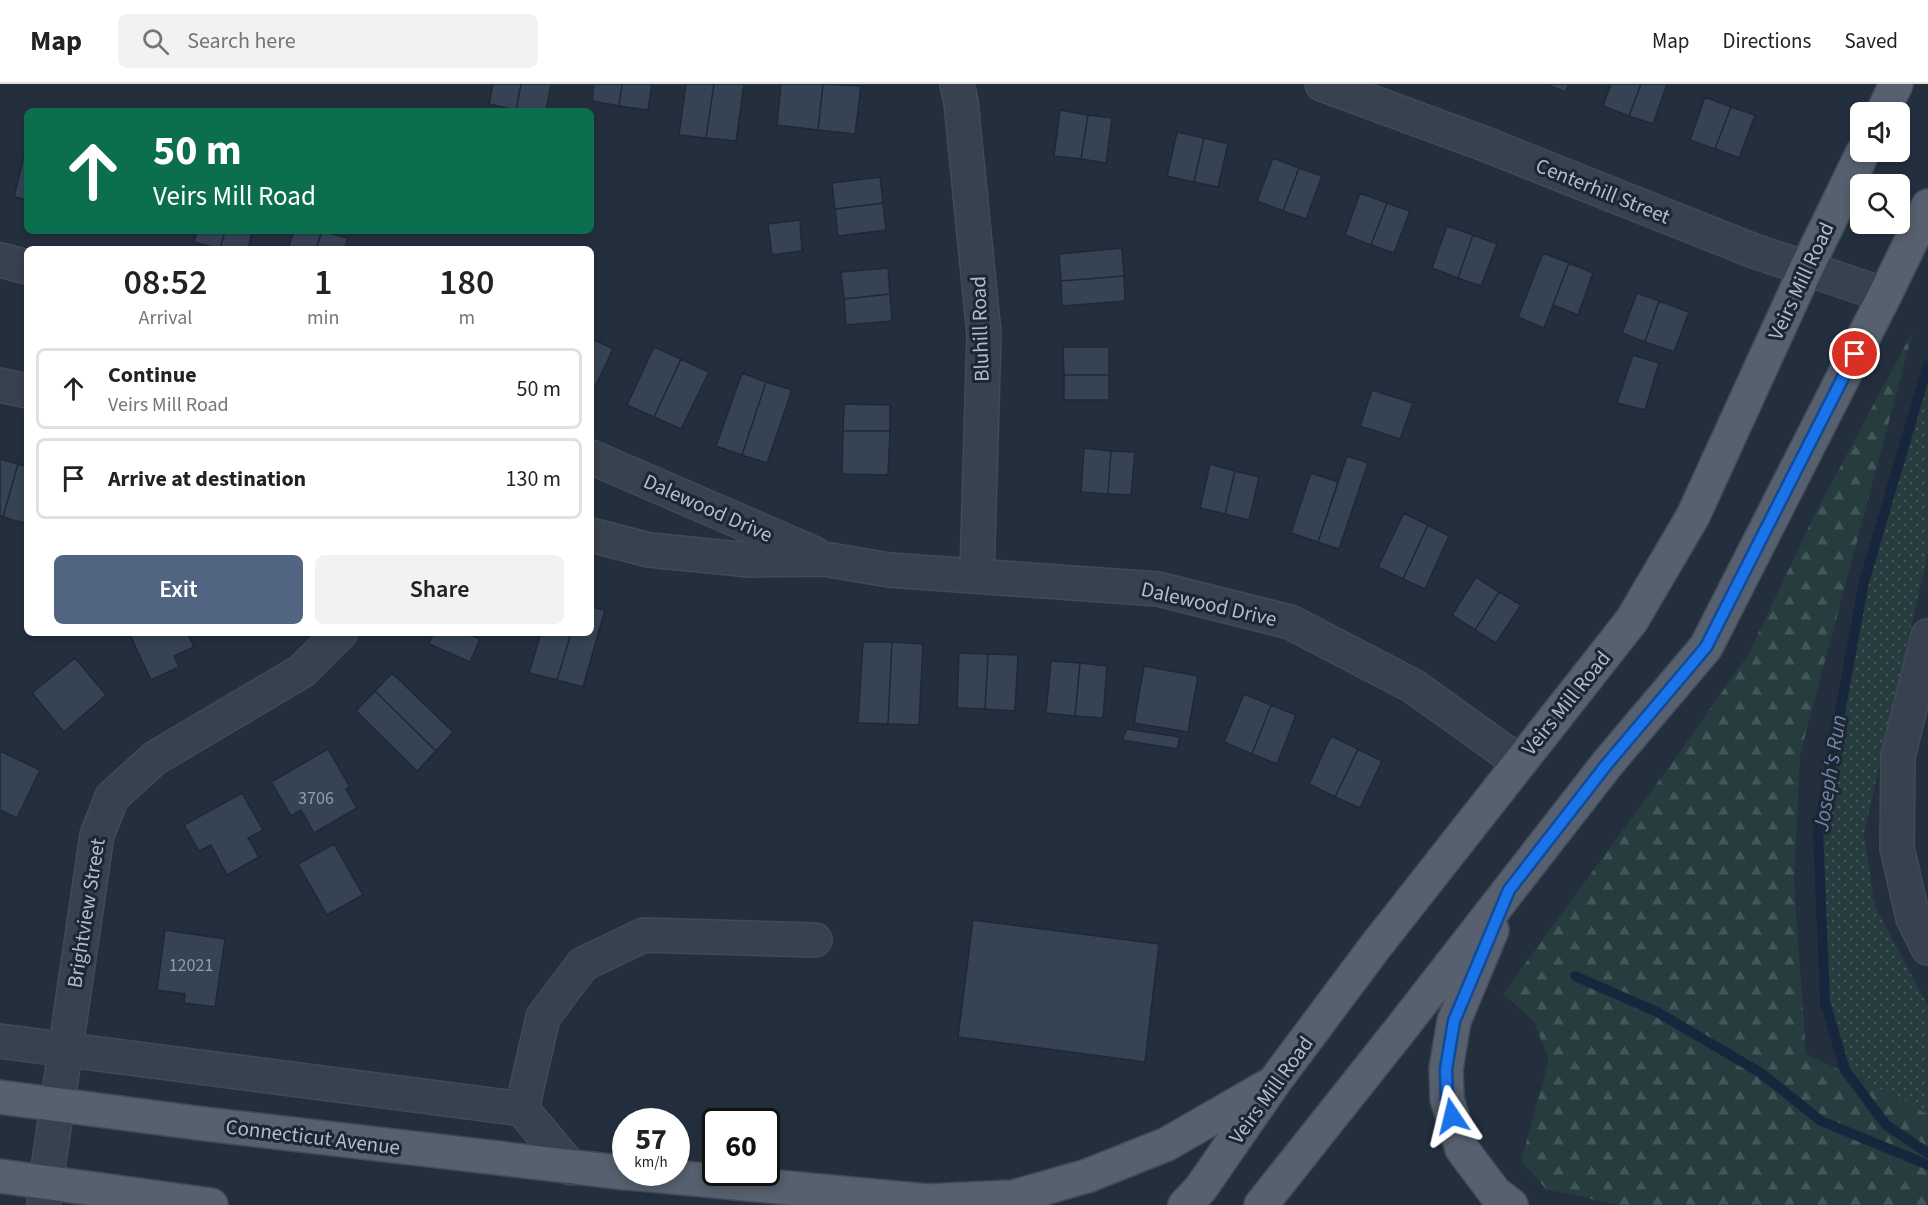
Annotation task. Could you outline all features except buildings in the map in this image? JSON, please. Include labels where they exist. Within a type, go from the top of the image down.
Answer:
[{"type":"main road","points":[[1887,102],[1896,84]]},
{"type":"main road","name":"Veirs Mill Road","points":[[1185,1205],[1201,1188],[1275,1081],[1375,947],[1632,620],[1693,516],[1806,268],[1858,162]]},
{"type":"main road","points":[[1261,1205],[1607,764],[1706,647],[1885,296],[1928,206]]},
{"type":"main road","points":[[1509,890],[1454,1021],[1446,1069],[1447,1100],[1462,1149],[1495,1193],[1511,1205]]},
{"type":"main road","points":[[927,1201],[1013,1197],[1087,1176],[1167,1144],[1275,1081]]},
{"type":"main road","name":"Connecticut Avenue","points":[[0,1097],[612,1172]]},
{"type":"main road","points":[[0,1176],[45,1194],[211,1205]]},
{"type":"main road","name":"Connecticut Avenue","points":[[690,1179],[966,1205]]},
{"type":"street","name":"Bluhill Road","points":[[957,84],[962,102],[984,334],[977,575]]},
{"type":"street","name":"Centerhill Street","points":[[1322,84],[1485,144],[1754,251],[1885,296]]},
{"type":"street","points":[[0,260],[24,266]]},
{"type":"street","points":[[0,385],[24,390]]},
{"type":"street","name":"Dalewood Drive","points":[[594,458],[824,559]]},
{"type":"street","name":"Dalewood Drive","points":[[594,536],[650,550],[750,560],[824,559],[890,570],[1158,589],[1290,622],[1413,686],[1519,762]]},
{"type":"street","name":"Brightview Street","points":[[45,1194],[97,835],[112,797],[154,758],[302,670],[337,636]]},
{"type":"street","points":[[1928,636],[1898,757],[1897,848],[1913,918],[1928,948]]},
{"type":"street","points":[[522,1108],[543,1017],[583,964],[644,935],[815,940]]},
{"type":"street","points":[[0,1041],[522,1108],[571,1168]]},
{"type":"green space","points":[[1913,331],[1800,755],[1794,883],[1806,1054],[1904,1100],[1928,1115],[1928,1205],[1619,1205],[1546,1189],[1521,1161],[1549,1060],[1534,1021],[1503,994],[1748,655],[1816,512]]},
{"type":"green space","points":[[1928,364],[1928,552],[1864,834],[1875,907],[1928,1006],[1928,1115],[1845,1070],[1825,1002],[1818,831],[1864,582]]},
{"type":"waterway","name":"Joseph's Run","points":[[1928,364],[1864,582],[1818,831],[1825,1002],[1845,1070],[1886,1125],[1928,1153]]},
{"type":"waterway","points":[[1575,976],[1657,1012],[1761,1073],[1821,1121],[1928,1165]]},
{"type":"route","points":[[1452,1116],[1447,1100],[1446,1069],[1454,1021],[1509,890],[1607,764],[1706,647],[1855,354]]}]
